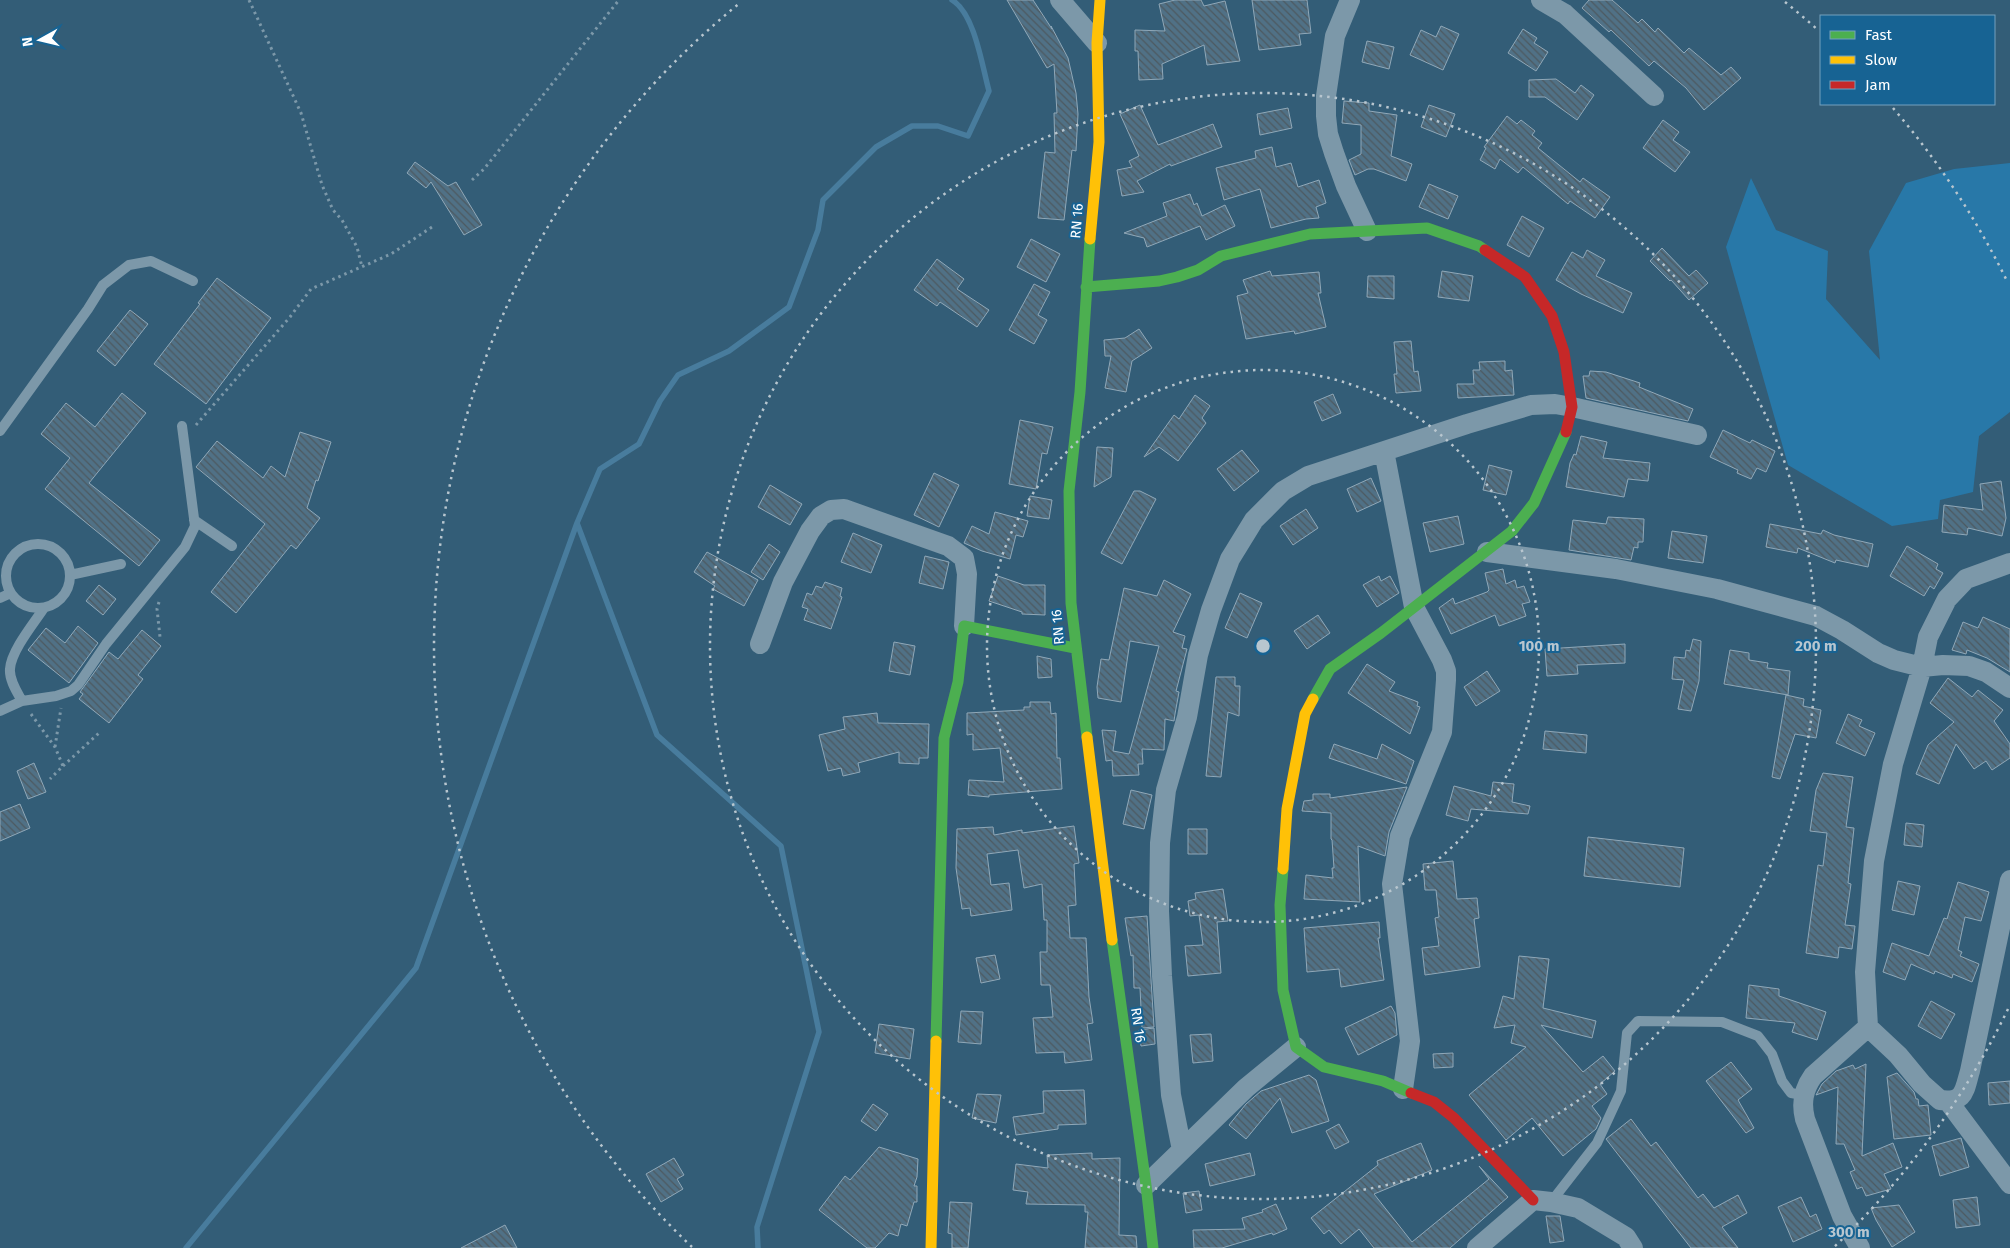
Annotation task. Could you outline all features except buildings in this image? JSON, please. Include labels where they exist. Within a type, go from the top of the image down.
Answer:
[{"type":"street","points":[[1060,0],[1097,44]]},
{"type":"street","name":"RN 16","points":[[1100,0],[1097,44],[1099,142],[1086,287],[1080,392],[1069,491],[1071,602],[1075,648],[1120,1009],[1146,1185],[1153,1248]]},
{"type":"street","points":[[1350,0],[1335,36],[1326,96],[1326,116],[1328,134],[1334,153],[1346,186],[1367,231]]},
{"type":"street","points":[[1541,0],[1565,14],[1654,96]]},
{"type":"street","points":[[1086,287],[1159,281],[1198,270],[1221,256],[1310,234],[1427,228],[1479,246],[1525,277],[1552,316],[1564,352],[1572,407],[1565,437],[1534,503],[1512,531],[1487,552],[1330,669],[1305,714],[1287,809],[1280,905],[1283,990],[1296,1048],[1324,1067],[1382,1081],[1434,1102],[1454,1118],[1542,1201],[1578,1208],[1626,1237],[1633,1248]]},
{"type":"street","points":[[1182,1150],[1171,1095],[1159,911],[1160,843],[1166,790],[1187,717],[1198,655],[1211,610],[1230,559],[1254,520],[1283,490],[1308,476],[1531,405],[1555,404],[1572,407],[1696,436]]},
{"type":"street","points":[[1384,451],[1414,607],[1446,671],[1442,732],[1400,836],[1392,884],[1410,1041],[1403,1090]]},
{"type":"street","points":[[760,644],[783,582],[810,531],[821,516],[831,510],[844,509],[948,546],[964,558],[967,574],[960,669],[944,738],[931,1248]]},
{"type":"street","points":[[1487,552],[1616,569],[1717,589],[1816,616],[1894,660],[1922,667],[1943,665],[1970,666],[1986,672],[2010,688]]},
{"type":"street","points":[[2010,563],[1966,579],[1947,599],[1928,637],[1922,667],[1894,764],[1874,861],[1865,972],[1868,1027],[1898,1055],[1934,1096],[1940,1100],[1948,1101],[1963,1095],[1970,1071],[2010,880]]},
{"type":"street","points":[[964,626],[1075,648]]},
{"type":"street","points":[[1860,1248],[1842,1216],[1802,1108],[1806,1086],[1813,1076],[1868,1027]]},
{"type":"street","points":[[1146,1185],[1246,1088],[1296,1048]]},
{"type":"street","points":[[1948,1101],[2010,1184]]},
{"type":"street","points":[[1477,1248],[1542,1201]]},
{"type":"lane","points":[[0,431],[88,309],[103,285],[129,265],[151,261],[193,281]]},
{"type":"lane","points":[[0,711],[22,701],[63,694],[78,685],[102,650],[185,547],[195,526],[182,426]]},
{"type":"lane","points":[[194,520],[232,546]]},
{"type":"lane","points":[[31,544],[48,545],[62,554],[70,569],[69,586],[59,600],[44,608],[34,608],[17,600],[11,593],[4,567],[16,551],[31,544]]},
{"type":"lane","points":[[70,575],[121,564]]},
{"type":"lane","points":[[0,598],[11,593]]},
{"type":"lane","points":[[22,701],[13,685],[10,668],[14,654],[44,608]]},
{"type":"lane","points":[[1542,1201],[1597,1143],[1621,1091],[1628,1033],[1638,1021],[1722,1022],[1758,1036],[1772,1054],[1782,1081],[1790,1093],[1803,1095]]},
{"type":"path","points":[[249,0],[301,113],[333,210],[342,220],[357,247],[362,266]]},
{"type":"path","points":[[472,180],[484,169],[619,0]]},
{"type":"path","points":[[184,439],[290,317],[311,289],[391,254],[432,227]]},
{"type":"path","points":[[160,637],[158,609],[165,572]]},
{"type":"path","points":[[55,747],[63,694]]},
{"type":"path","points":[[22,701],[55,747],[63,766]]},
{"type":"path","points":[[50,779],[99,733]]},
{"type":"shaded area","points":[[2010,163],[2010,412],[1979,436],[1973,492],[1940,500],[1938,519],[1892,526],[1788,465],[1726,247],[1751,178],[1776,230],[1828,251],[1826,299],[1880,360],[1869,251],[1906,183],[1954,169]]},
{"type":"waterway","points":[[186,1248],[416,968],[577,523],[600,469],[639,444],[660,401],[678,375],[729,351],[789,307],[818,230],[823,200],[876,147],[912,126],[938,126],[968,136],[989,91],[972,28],[960,7],[952,0]]},
{"type":"waterway","points":[[577,523],[657,735],[781,846],[819,1032],[757,1227],[758,1248]]},
{"type":"traffic: fast","points":[[1086,287],[1159,281],[1177,277],[1198,270],[1221,256],[1310,234],[1427,228],[1479,246],[1485,250]]},
{"type":"traffic: fast","points":[[1087,737],[1071,603],[1069,491],[1080,392],[1090,239]]},
{"type":"traffic: fast","points":[[1313,699],[1330,669],[1381,633],[1512,531],[1534,503],[1566,432]]},
{"type":"traffic: fast","points":[[936,1041],[944,738],[958,682],[964,626],[1075,648]]},
{"type":"traffic: fast","points":[[1283,869],[1280,905],[1283,990],[1296,1047],[1324,1067],[1383,1081],[1411,1093]]},
{"type":"traffic: fast","points":[[1112,940],[1153,1248]]},
{"type":"traffic: slow","points":[[1090,239],[1099,142],[1097,43],[1100,0]]},
{"type":"traffic: slow","points":[[1283,869],[1287,809],[1305,714],[1313,699]]},
{"type":"traffic: slow","points":[[1087,737],[1112,940]]},
{"type":"traffic: slow","points":[[931,1248],[936,1041]]},
{"type":"traffic: jam","points":[[1485,250],[1525,277],[1552,316],[1564,352],[1572,407],[1566,432]]},
{"type":"traffic: jam","points":[[1411,1093],[1434,1102],[1454,1118],[1533,1200]]}]
